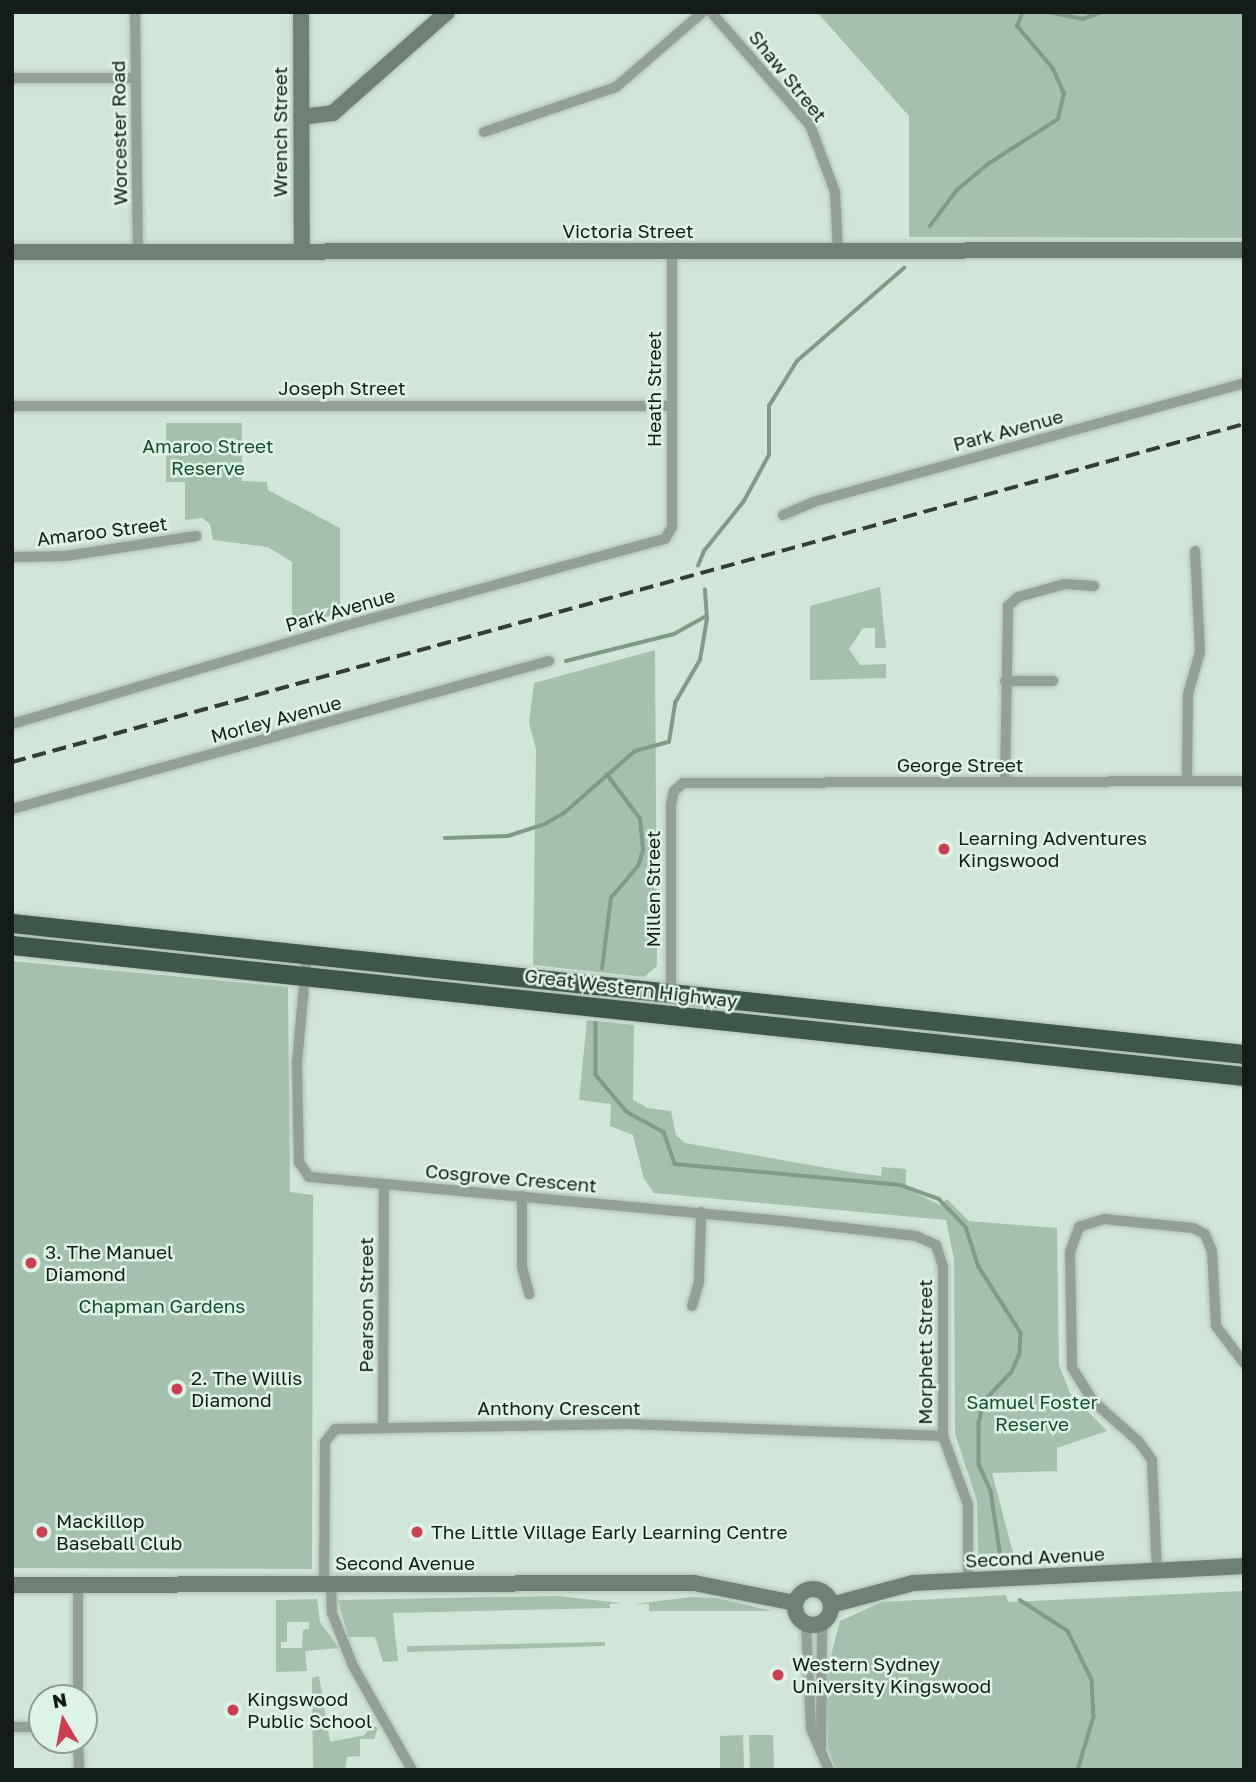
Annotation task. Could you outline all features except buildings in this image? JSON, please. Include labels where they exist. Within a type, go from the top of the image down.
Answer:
[{"type":"highway","name":"Great Western Highway","points":[[12,923],[1244,1054]]},
{"type":"highway","name":"Great Western Highway","points":[[12,944],[1244,1076]]},
{"type":"street","name":"Worcester Road","points":[[135,12],[138,252]]},
{"type":"street","name":"Wrench Street","points":[[301,12],[302,251]]},
{"type":"street","points":[[302,117],[333,113],[447,12]]},
{"type":"street","points":[[484,132],[616,87],[703,12]]},
{"type":"street","name":"Shaw Street","points":[[710,12],[810,125],[835,192],[838,251]]},
{"type":"street","points":[[12,78],[135,78]]},
{"type":"street","name":"Victoria Street","points":[[12,253],[1244,250]]},
{"type":"street","name":"Heath Street","points":[[672,252],[672,527]]},
{"type":"street","name":"Park Avenue","points":[[783,515],[813,502],[1244,383]]},
{"type":"street","name":"Joseph Street","points":[[12,405],[671,406]]},
{"type":"street","name":"Park Avenue","points":[[12,724],[344,626],[655,544],[669,535],[672,527]]},
{"type":"street","name":"Amaroo Street","points":[[12,557],[59,557],[196,536]]},
{"type":"street","points":[[1187,781],[1188,694],[1200,639],[1195,551]]},
{"type":"street","points":[[1005,782],[1005,681],[1009,604],[1017,597],[1065,584],[1094,586]]},
{"type":"street","name":"Morley Avenue","points":[[12,809],[549,661]]},
{"type":"street","points":[[1005,681],[1053,681]]},
{"type":"street","name":"George Street","points":[[677,786],[690,782],[1244,781]]},
{"type":"street","name":"Millen Street","points":[[671,993],[670,813],[677,786]]},
{"type":"street","name":"Cosgrove Crescent","points":[[307,953],[297,1062],[300,1168],[312,1178],[701,1212],[916,1236],[936,1245]]},
{"type":"street","name":"Pearson Street","points":[[383,1426],[384,1184]]},
{"type":"street","points":[[522,1196],[522,1267],[529,1294]]},
{"type":"street","points":[[692,1306],[698,1289],[701,1212]]},
{"type":"street","points":[[1157,1572],[1152,1460],[1139,1441],[1093,1401],[1072,1367],[1070,1252],[1079,1227],[1104,1219],[1193,1228],[1205,1234],[1212,1251],[1216,1326],[1244,1363]]},
{"type":"street","name":"Morphett Street","points":[[936,1245],[943,1267],[943,1436],[968,1505],[968,1581]]},
{"type":"street","name":"Anthony Crescent","points":[[412,1770],[353,1666],[332,1613],[328,1584],[325,1438],[335,1429],[383,1426],[628,1424],[943,1436]]},
{"type":"street","name":"Second Avenue","points":[[831,1605],[913,1583],[1244,1566]]},
{"type":"street","name":"Second Avenue","points":[[12,1585],[694,1583],[795,1603]]},
{"type":"street","points":[[78,1584],[78,1684]]},
{"type":"street","points":[[814,1623],[798,1617],[795,1603],[801,1593],[811,1589],[827,1595],[831,1605],[814,1623],[811,1729],[821,1746],[829,1770]]},
{"type":"green space","points":[[817,12],[1244,12],[1244,238],[909,237],[909,116]]},
{"type":"green space","name":"Amaroo Street Reserve","points":[[166,423],[242,423],[242,481],[267,482],[268,490],[340,528],[340,613],[292,626],[292,562],[268,547],[213,540],[210,524],[202,518],[185,520],[185,482],[166,482]]},
{"type":"green space","points":[[880,587],[886,648],[875,648],[875,628],[863,628],[849,649],[860,665],[886,664],[886,678],[810,680],[810,606]]},
{"type":"green space","points":[[655,650],[657,966],[644,977],[533,965],[536,749],[529,723],[534,683]]},
{"type":"green space","name":"Chapman Gardens","points":[[12,961],[288,987],[290,1192],[313,1195],[312,1569],[12,1568]]},
{"type":"green space","name":"Samuel Foster Reserve","points":[[587,1020],[634,1025],[633,1100],[648,1108],[671,1111],[676,1135],[685,1143],[881,1176],[882,1167],[906,1169],[906,1188],[940,1205],[947,1199],[969,1221],[1057,1228],[1059,1365],[1070,1393],[1107,1431],[1057,1448],[1057,1471],[992,1473],[1013,1553],[978,1554],[977,1501],[955,1434],[954,1259],[946,1220],[654,1193],[644,1179],[633,1135],[610,1126],[611,1104],[579,1100]]},
{"type":"green space","points":[[1244,1591],[1244,1770],[835,1770],[828,1747],[825,1660],[830,1659],[840,1621],[882,1602],[1006,1595],[1008,1602]]},
{"type":"green space","points":[[557,1596],[621,1603],[610,1604],[610,1608],[393,1613],[398,1661],[383,1662],[375,1637],[348,1637],[338,1600]]},
{"type":"green space","points":[[692,1597],[716,1598],[773,1611],[649,1611],[649,1604],[634,1604]]},
{"type":"green space","points":[[317,1599],[320,1622],[339,1648],[305,1651],[307,1671],[276,1672],[276,1600]],"holes":[[[287,1622],[309,1622],[309,1629],[303,1630],[302,1648],[281,1648],[281,1642],[287,1642]]]},
{"type":"green space","points":[[605,1642],[605,1646],[407,1652],[407,1646]]},
{"type":"green space","points":[[319,1676],[330,1742],[365,1735],[371,1725],[378,1728],[374,1739],[360,1739],[360,1756],[347,1757],[345,1770],[313,1770],[312,1678]]},
{"type":"green space","points":[[743,1735],[744,1770],[720,1770],[720,1736]]},
{"type":"green space","points":[[749,1735],[773,1735],[774,1770],[750,1770]]},
{"type":"waterway","points":[[930,226],[957,190],[988,164],[1058,119],[1064,94],[1053,69],[1017,26],[1023,12]]},
{"type":"waterway","points":[[1048,12],[1083,19],[1102,12]]},
{"type":"waterway","points":[[698,566],[704,551],[744,501],[769,455],[769,406],[797,361],[904,268]]},
{"type":"waterway","points":[[445,838],[508,836],[545,824],[564,813],[635,751],[669,742],[675,703],[700,660],[707,619],[705,590]]},
{"type":"waterway","points":[[566,661],[674,634],[706,616]]},
{"type":"waterway","points":[[602,969],[611,898],[638,866],[643,851],[640,819],[607,775]]},
{"type":"waterway","points":[[596,1023],[596,1075],[627,1112],[664,1132],[675,1164],[900,1185],[939,1199],[966,1227],[979,1267],[1021,1333],[1020,1354],[1012,1372],[984,1402],[979,1424],[979,1464],[991,1491],[1000,1551]]},
{"type":"waterway","points":[[1020,1600],[1068,1631],[1092,1680],[1094,1717],[1078,1770]]},
{"type":"railway","points":[[12,762],[1244,424]]},
{"type":"place","name":"Learning Adventures Kingswood","points":[[944,849]]},
{"type":"place","name":"3. The Manuel Diamond","points":[[31,1263]]},
{"type":"place","name":"2. The Willis Diamond","points":[[177,1389]]},
{"type":"place","name":"Mackillop Baseball Club","points":[[42,1532]]},
{"type":"place","name":"The Little Village Early Learning Centre","points":[[417,1532]]},
{"type":"place","name":"Western Sydney University Kingswood","points":[[778,1675]]},
{"type":"place","name":"Kingswood Public School","points":[[233,1710]]}]
